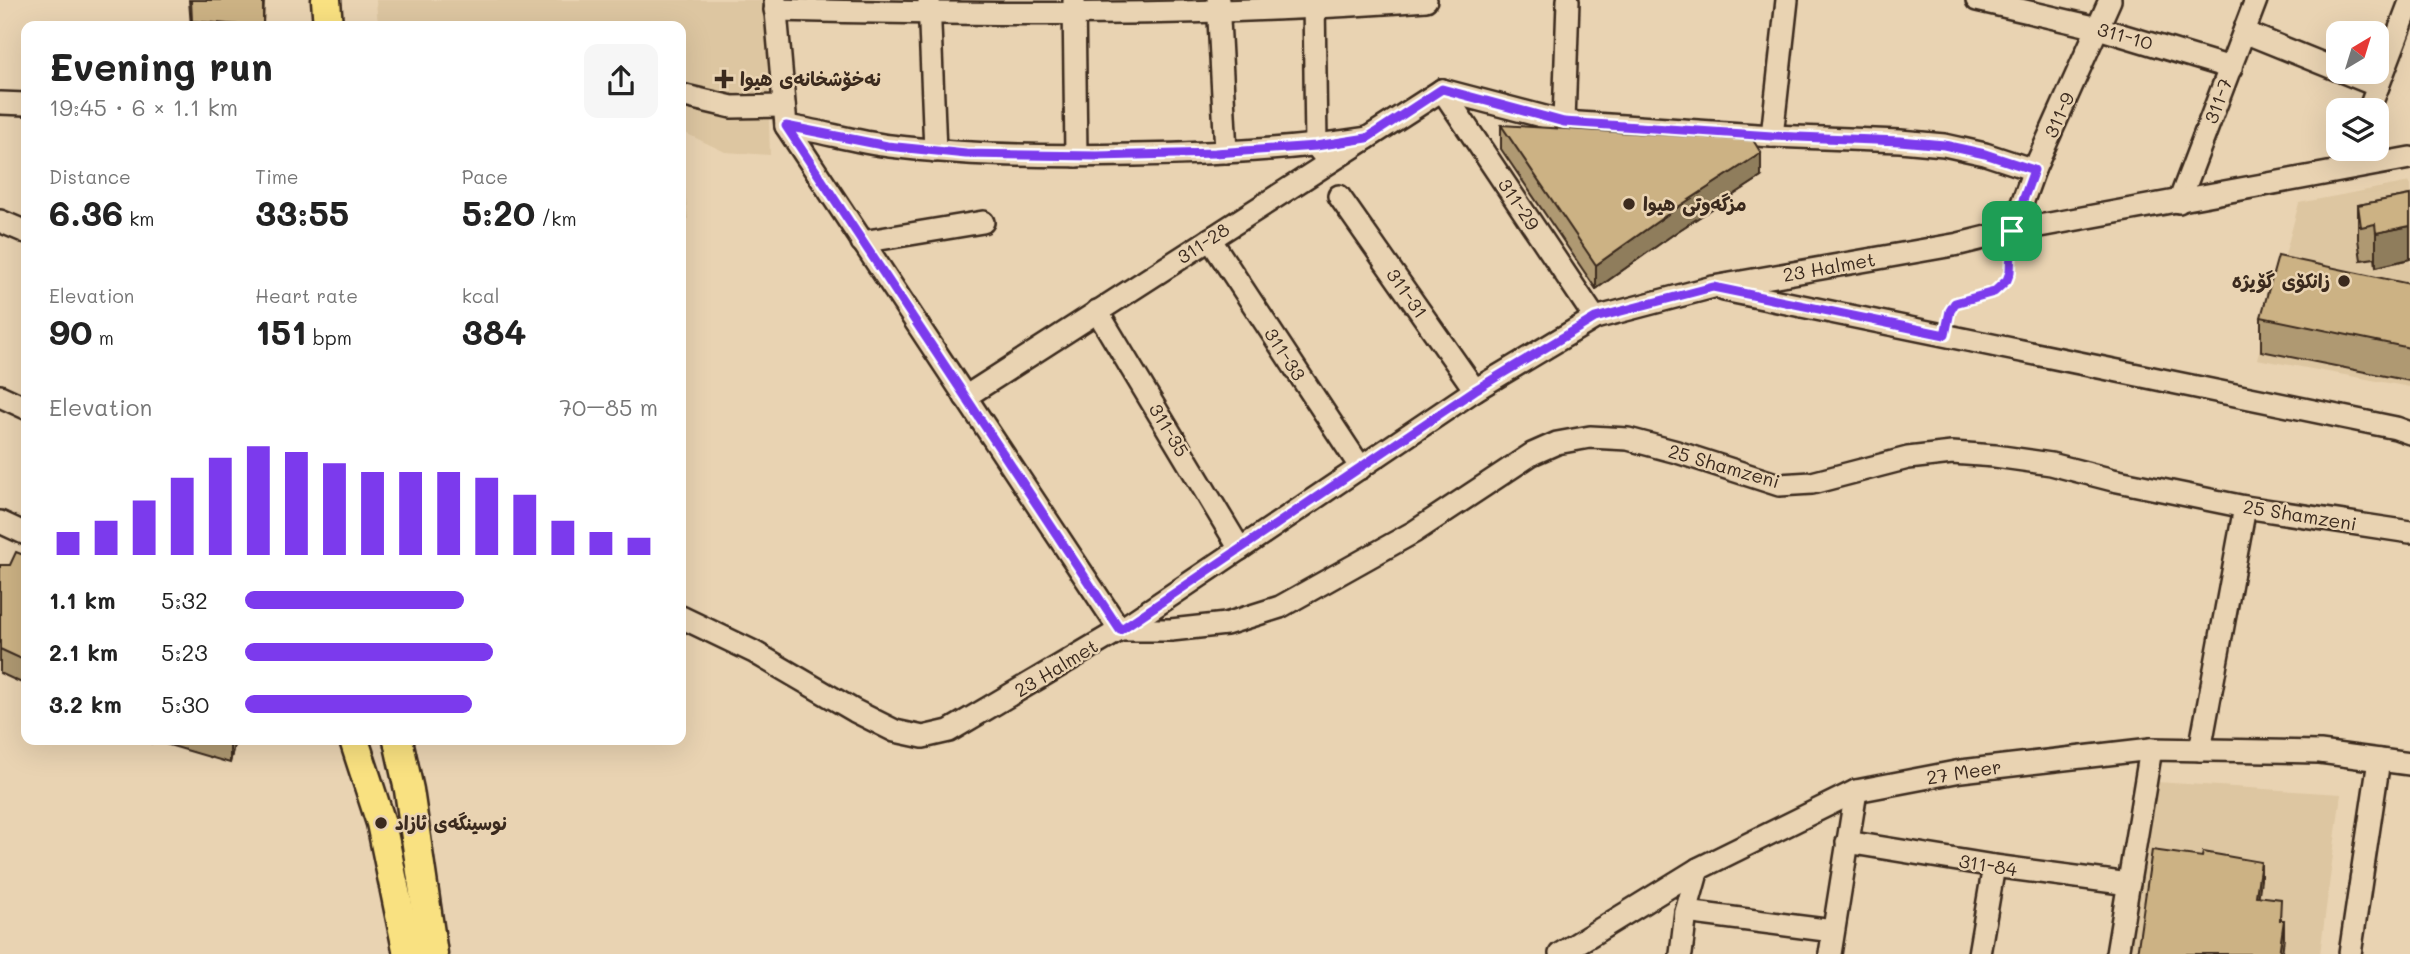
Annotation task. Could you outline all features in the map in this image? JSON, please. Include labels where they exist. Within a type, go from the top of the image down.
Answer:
[{"type":"main road","points":[[326,0],[328,21]]},
{"type":"main road","points":[[343,0],[344,21]]},
{"type":"main road","points":[[356,745],[381,822],[408,954]]},
{"type":"main road","points":[[399,745],[409,790],[433,954]]},
{"type":"street","points":[[1120,630],[862,242],[785,116],[775,5],[1219,6],[1426,0]]},
{"type":"street","points":[[1564,122],[1568,0]]},
{"type":"street","points":[[1772,136],[1787,0]]},
{"type":"street","name":"311-10","points":[[1977,0],[2098,28],[2231,68]]},
{"type":"street","name":"311-9","points":[[2012,231],[2034,170],[2110,0]]},
{"type":"street","name":"311-7","points":[[2179,202],[2256,0]]},
{"type":"street","points":[[2374,98],[2410,2]]},
{"type":"street","points":[[1314,4],[1322,154]]},
{"type":"street","points":[[1219,6],[1226,152]]},
{"type":"street","points":[[929,7],[935,151]]},
{"type":"street","points":[[1074,7],[1076,156]]},
{"type":"street","points":[[2244,32],[2326,65]]},
{"type":"street","points":[[2373,84],[2378,86]]},
{"type":"street","points":[[686,96],[785,116],[887,146],[966,154],[1322,154],[1367,138],[1442,89],[1564,122],[1944,145],[1985,154],[2034,170]]},
{"type":"street","name":"311-29","points":[[1442,89],[1595,318]]},
{"type":"street","points":[[0,103],[21,104]]},
{"type":"street","name":"311-28","points":[[965,397],[1210,239],[1322,154]]},
{"type":"street","name":"23 Halmet","points":[[686,619],[754,652],[876,723],[911,736],[923,737],[949,731],[1120,630],[1475,390],[1595,318],[1713,287],[1959,244],[2012,231],[2410,158]]},
{"type":"street","name":"311-31","points":[[1339,196],[1475,390]]},
{"type":"street","points":[[0,222],[21,230]]},
{"type":"street","points":[[862,242],[983,222]]},
{"type":"street","name":"311-33","points":[[1210,239],[1361,468]]},
{"type":"street","points":[[1713,287],[2410,433]]},
{"type":"street","name":"311-35","points":[[1097,312],[1240,549]]},
{"type":"street","points":[[0,396],[21,406]]},
{"type":"street","name":"25 Shamzeni","points":[[1120,630],[1171,630],[1226,624],[1280,607],[1414,532],[1532,454],[1557,443],[1590,436],[1628,439],[1779,485],[1812,483],[1908,458],[1952,453],[1996,456],[2051,464],[2113,480],[2245,507],[2410,532]]},
{"type":"street","points":[[2200,750],[2245,507]]},
{"type":"street","points":[[0,522],[21,532]]},
{"type":"street","points":[[2117,954],[2151,749]]},
{"type":"street","name":"27 Meer","points":[[1560,954],[1698,869],[1856,790],[1961,771],[2151,749],[2320,752],[2410,764]]},
{"type":"street","points":[[2350,954],[2379,760]]},
{"type":"street","points":[[1830,954],[1856,790]]},
{"type":"street","name":"311-84","points":[[1847,842],[2129,884]]},
{"type":"street","points":[[1979,954],[1994,866]]},
{"type":"street","points":[[1681,954],[1686,912],[1698,869]]},
{"type":"street","points":[[1686,912],[1833,931]]},
{"type":"path","points":[[1945,335],[1950,311],[1955,303],[1994,292],[2007,280],[2010,272],[2012,231]]},
{"type":"shaded area","name":"نەخۆشخانەی هیوا","points":[[376,0],[765,0],[770,155],[725,152],[686,133],[686,21],[378,21]]},
{"type":"shaded area","name":"زانکۆی گۆیژە","points":[[2410,182],[2410,387],[2257,359],[2299,203]]},
{"type":"shaded area","points":[[2156,782],[2341,794],[2320,954],[2128,954]]},
{"type":"building","points":[[191,0],[263,0],[263,21],[192,21]]},
{"type":"building","name":"مزگەوتی هیوا","points":[[1501,125],[1753,140],[1761,153],[1596,265]]},
{"type":"building","points":[[2410,195],[2410,226],[2376,233],[2375,224],[2361,227],[2358,205]]},
{"type":"building","points":[[2278,256],[2410,284],[2410,348],[2261,317]]},
{"type":"building","points":[[16,552],[21,554],[21,659],[0,649],[0,565],[10,565]]},
{"type":"building","points":[[2152,850],[2202,857],[2203,852],[2261,862],[2256,896],[2281,899],[2280,920],[2284,920],[2279,954],[2137,954]]},
{"type":"place","name":"نەخۆشخانەی هیوا","points":[[724,79]]},
{"type":"place","name":"مزگەوتی هیوا","points":[[1629,204]]},
{"type":"place","name":"زانکۆی گۆیژە","points":[[2344,281]]},
{"type":"place","name":"نوسینگەی ئازاد","points":[[381,823]]},
{"type":"route","points":[[1442,89],[1564,122],[1772,136],[1900,141],[1965,149],[2034,170],[2012,231],[2010,272],[2004,285],[1994,292],[1955,303],[1950,311],[1945,335],[1713,287],[1595,318],[1475,390],[1120,630],[786,126],[887,146],[966,154],[1097,156],[1215,153],[1316,146],[1367,138],[1442,89]]}]
